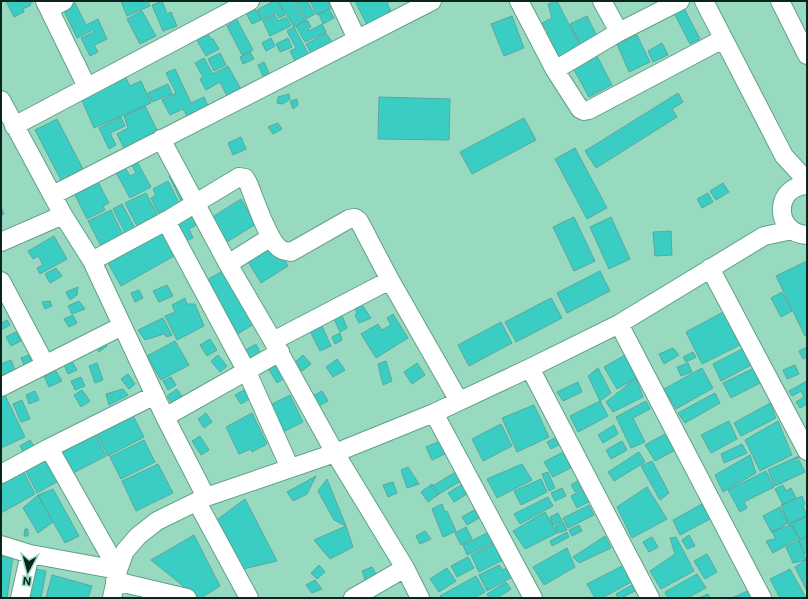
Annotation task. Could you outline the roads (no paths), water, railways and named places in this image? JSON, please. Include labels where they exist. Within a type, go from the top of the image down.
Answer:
[{"type":"street","points":[[14,126],[250,1]]},
{"type":"street","points":[[339,1],[357,39]]},
{"type":"street","points":[[53,195],[432,1]]},
{"type":"street","points":[[519,1],[555,70],[580,109],[584,111],[590,110],[723,38]]},
{"type":"street","points":[[602,1],[619,32]]},
{"type":"street","points":[[555,70],[619,32],[680,1]]},
{"type":"street","points":[[704,1],[784,156],[807,181]]},
{"type":"street","points":[[780,1],[807,55]]},
{"type":"street","points":[[53,4],[87,87]]},
{"type":"street","points":[[1,100],[63,215],[92,261],[249,598]]},
{"type":"street","points":[[161,139],[228,264],[276,346],[335,453],[404,568],[420,598]]},
{"type":"street","points":[[784,156],[782,211],[784,221],[803,234]]},
{"type":"street","points":[[92,261],[166,221],[239,177],[245,178],[271,237],[279,249],[284,251],[291,252],[354,218],[359,221],[390,280],[459,402]]},
{"type":"street","points":[[115,583],[125,551],[138,536],[158,521],[202,499],[335,453],[434,413],[619,324],[764,236],[782,211],[785,197],[792,190],[801,185],[807,185]]},
{"type":"street","points":[[1,242],[63,215]]},
{"type":"street","points":[[166,221],[247,372],[290,468]]},
{"type":"street","points":[[764,236],[803,234]]},
{"type":"street","points":[[228,264],[271,237]]},
{"type":"street","points":[[710,268],[807,451]]},
{"type":"street","points":[[165,417],[247,372],[276,346],[390,280]]},
{"type":"street","points":[[1,281],[45,364]]},
{"type":"street","points":[[619,324],[762,598]]},
{"type":"street","points":[[1,387],[122,326]]},
{"type":"street","points":[[530,368],[650,598]]},
{"type":"street","points":[[1,474],[49,448],[155,395]]},
{"type":"street","points":[[434,413],[533,598]]},
{"type":"street","points":[[49,448],[115,583]]},
{"type":"street","points":[[1,545],[115,583],[187,598]]},
{"type":"street","points":[[20,598],[30,554]]},
{"type":"street","points":[[353,598],[404,568]]}]
